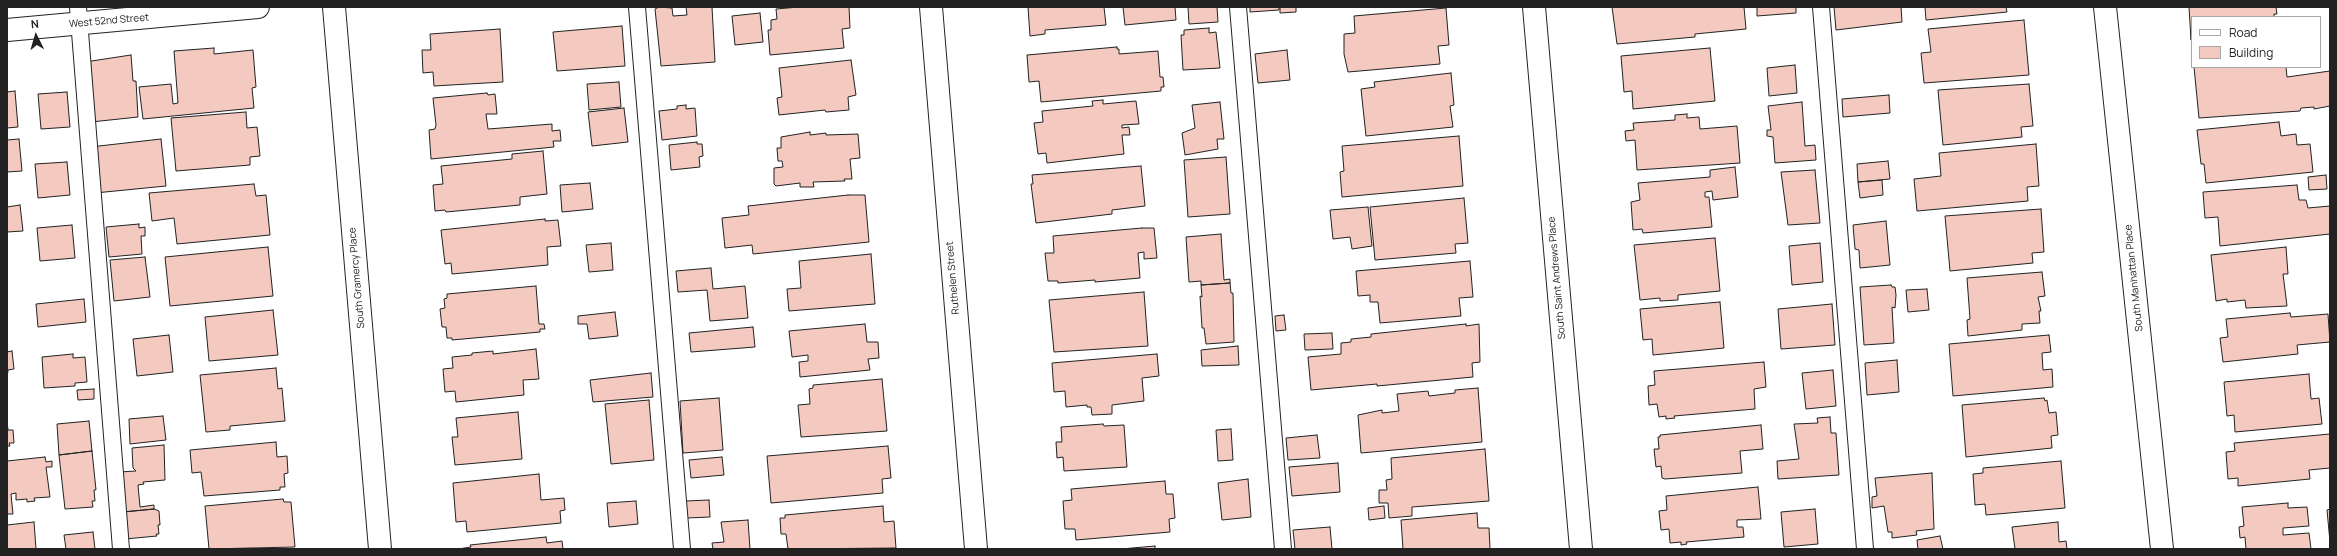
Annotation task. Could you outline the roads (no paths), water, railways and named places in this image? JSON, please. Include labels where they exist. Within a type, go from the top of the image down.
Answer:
[{"type":"street","name":"West 52nd Street","points":[[7,30],[78,15],[258,7]]},
{"type":"street","name":"South Gramercy Place","points":[[334,7],[380,549]]},
{"type":"street","name":"Ruthelen Street","points":[[931,7],[976,549]]},
{"type":"street","name":"South Saint Andrews Place","points":[[1534,7],[1581,549]]},
{"type":"street","name":"South Manhattan Place","points":[[2105,7],[2162,549]]},
{"type":"lane","points":[[637,7],[682,549]]},
{"type":"lane","points":[[1238,7],[1283,549]]},
{"type":"lane","points":[[1822,7],[1865,549]]},
{"type":"lane","points":[[78,15],[120,549]]}]
